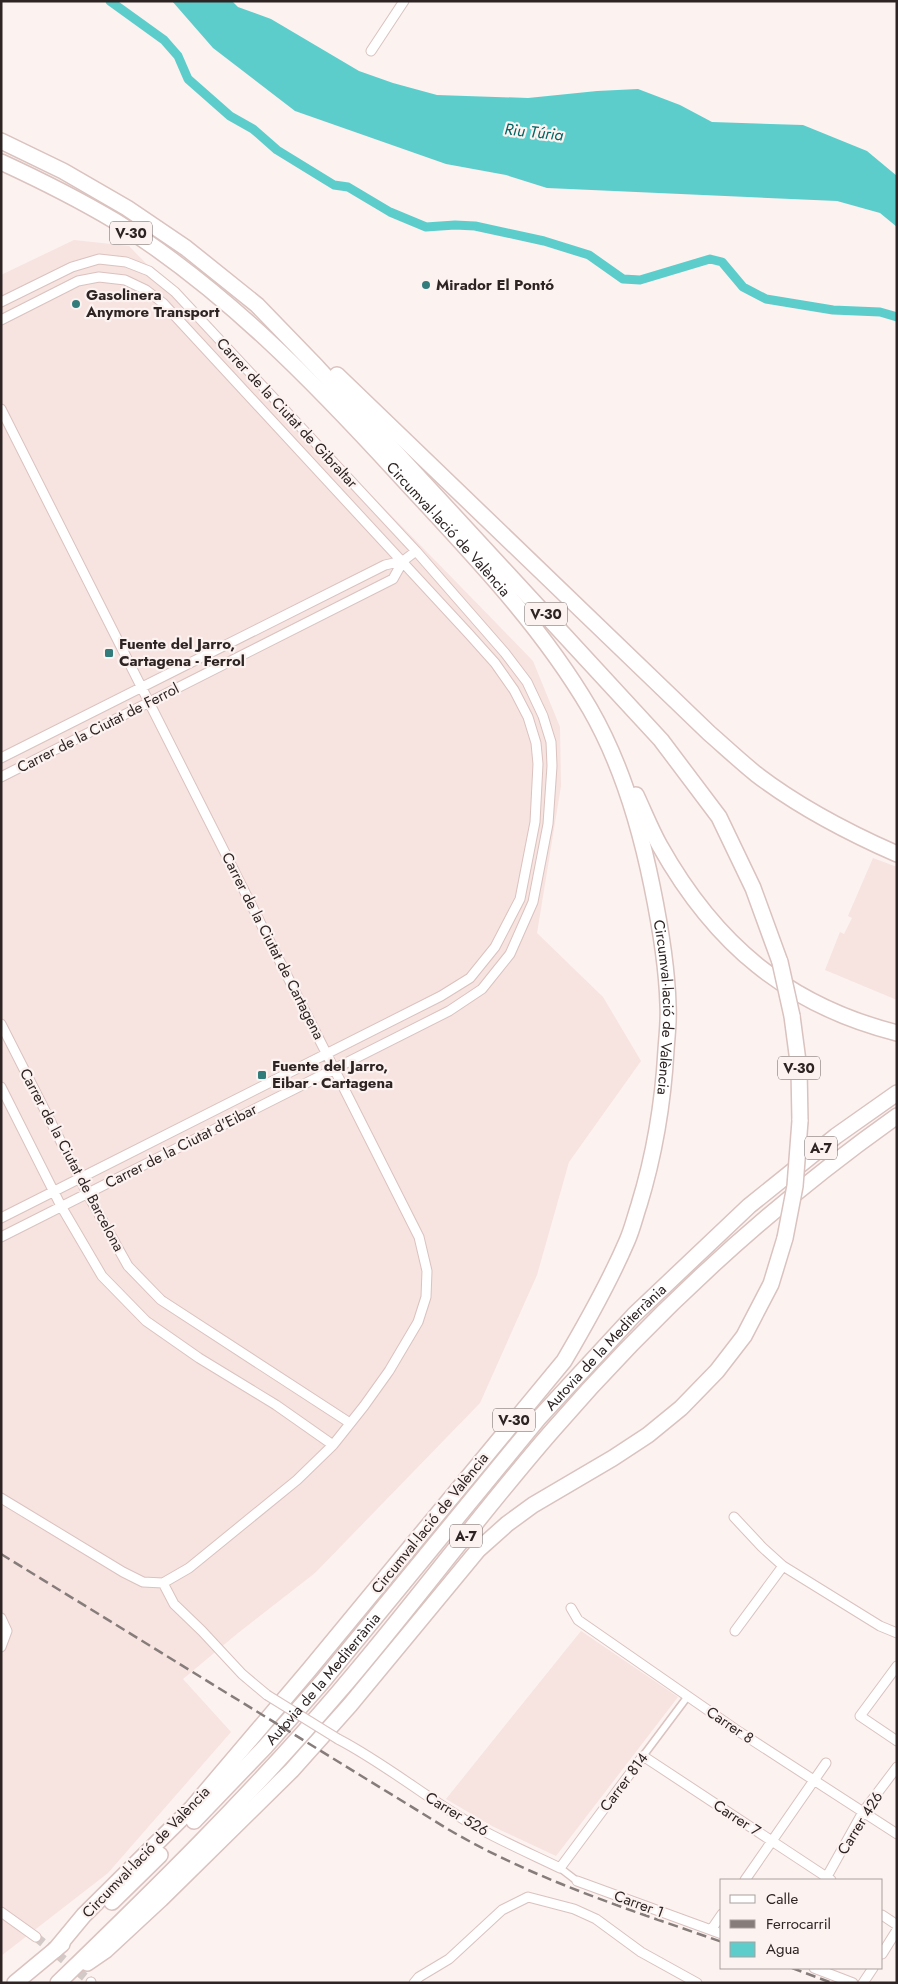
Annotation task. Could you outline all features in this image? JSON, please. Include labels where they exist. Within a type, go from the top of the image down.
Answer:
[{"type":"highway","name":"Circumval·lació de València","points":[[1,141],[63,171],[127,208],[186,248],[257,305],[363,416],[661,740],[719,818],[753,888],[780,962],[792,1016],[799,1068],[800,1120],[795,1186],[785,1238],[771,1284],[744,1336],[717,1371],[681,1408],[648,1435],[533,1505],[507,1524],[478,1550],[350,1705],[292,1770],[106,1950],[59,1982]]},
{"type":"highway","name":"Circumval·lació de València","points":[[1,162],[52,186],[115,222],[173,261],[249,322],[314,384],[486,569],[532,623],[558,658],[592,712],[617,764],[644,844],[662,933],[668,1007],[664,1094],[652,1164],[628,1238],[590,1317],[564,1360],[316,1662],[191,1810],[84,1915],[55,1950]]},
{"type":"highway","points":[[257,305],[277,318],[709,733],[756,773],[821,818],[897,854]]},
{"type":"highway","points":[[617,764],[630,781],[659,845],[684,886],[726,938],[754,964],[812,1002],[856,1021],[897,1034]]},
{"type":"highway","name":"Autovia de la Mediterrània","points":[[15,1983],[89,1924],[140,1877],[265,1747],[323,1681],[538,1419],[634,1314],[749,1206],[836,1136],[897,1093]]},
{"type":"highway","name":"Autovia de la Mediterrània","points":[[59,1982],[153,1891],[279,1759],[324,1708],[550,1433],[643,1332],[725,1253],[800,1188],[850,1149],[897,1116]]},
{"type":"street","points":[[371,51],[404,1]]},
{"type":"street","name":"Carrer de la Ciutat de Gibraltar","points":[[1,302],[72,267],[99,259],[126,262],[149,271],[175,292],[416,550],[505,653],[527,682],[543,716],[551,742],[552,766],[548,824],[533,902],[510,954],[482,989],[449,1012],[334,1069]]},
{"type":"street","name":"Carrer de la Ciutat de Gibraltar","points":[[1,320],[78,280],[99,277],[125,280],[146,290],[163,303],[403,561],[495,663],[514,690],[524,710],[536,743],[538,764],[535,822],[520,899],[495,947],[470,978],[441,996],[327,1054]]},
{"type":"street","name":"Carrer de la Ciutat de Cartagena","points":[[1,409],[419,1237],[427,1272],[426,1297],[418,1322],[390,1371],[333,1445],[297,1480],[190,1568],[163,1583]]},
{"type":"street","points":[[403,561],[416,550]]},
{"type":"street","name":"Carrer de la Ciutat de Ferrol","points":[[1,758],[385,565],[403,561]]},
{"type":"street","name":"Carrer de la Ciutat de Ferrol","points":[[1,777],[393,579],[403,561]]},
{"type":"street","name":"Carrer de la Ciutat de Barcelona","points":[[1,1024],[87,1193],[128,1266],[161,1300],[350,1423]]},
{"type":"street","name":"Carrer de la Ciutat d'Eibar","points":[[1,1218],[327,1054]]},
{"type":"street","name":"Carrer de la Ciutat d'Eibar","points":[[1,1236],[334,1069]]},
{"type":"street","name":"Carrer de la Ciutat de Barcelona","points":[[1,1087],[61,1206],[102,1276],[146,1321],[200,1358],[276,1404],[333,1445]]},
{"type":"street","points":[[1,1498],[122,1572],[144,1582],[163,1583]]},
{"type":"street","points":[[734,1516],[762,1547],[783,1566],[880,1626],[897,1632]]},
{"type":"street","points":[[735,1631],[783,1566]]},
{"type":"street","name":"Carrer 526","points":[[163,1583],[174,1604],[242,1674],[267,1695],[360,1751],[480,1829],[560,1868]]},
{"type":"street","name":"Carrer 8","points":[[571,1608],[578,1620],[814,1781],[897,1834]]},
{"type":"street","points":[[1,1618],[7,1631],[1,1647]]},
{"type":"street","points":[[897,1666],[860,1716],[897,1741]]},
{"type":"street","name":"Carrer 814","points":[[560,1868],[688,1696]]},
{"type":"street","name":"Carrer 7","points":[[643,1756],[828,1879]]},
{"type":"street","points":[[746,1879],[826,1763]]},
{"type":"street","name":"Carrer 426","points":[[828,1879],[863,1812],[897,1767]]},
{"type":"street","name":"Carrer 1","points":[[560,1868],[577,1881],[720,1933]]},
{"type":"street","points":[[414,1983],[419,1977],[449,1959],[502,1910],[528,1897],[574,1909],[596,1919],[640,1952],[697,1983]]},
{"type":"street","points":[[1,1912],[36,1937]]},
{"type":"street","points":[[883,1916],[897,1925]]},
{"type":"street","points":[[711,1930],[720,1917]]},
{"type":"street","points":[[883,1952],[897,1930]]},
{"type":"street","points":[[817,1969],[852,1983]]},
{"type":"street","points":[[863,1983],[872,1969]]},
{"type":"shaded area","points":[[74,240],[129,246],[533,661],[560,727],[561,786],[537,933],[603,997],[641,1061],[569,1162],[537,1275],[480,1403],[315,1573],[183,1679],[231,1732],[108,1873],[1,1956],[1,275]]},
{"type":"shaded area","points":[[873,858],[897,867],[897,1000],[825,970],[840,932],[844,934],[852,918],[848,916]]},
{"type":"shaded area","points":[[581,1631],[678,1697],[556,1856],[492,1826],[446,1799]]},
{"type":"water","name":"Riu Túria","points":[[172,1],[232,1],[238,7],[271,19],[359,71],[437,95],[528,98],[638,89],[680,105],[712,122],[803,125],[867,151],[897,176],[897,227],[880,213],[837,201],[547,188],[506,175],[446,164],[295,111],[213,48]]},
{"type":"waterway","points":[[110,1],[164,40],[178,56],[188,79],[230,116],[253,129],[277,150],[334,185],[348,187],[390,212],[426,227],[475,226],[544,241],[589,255],[623,279],[640,280],[710,259],[722,262],[743,287],[766,299],[833,310],[880,312],[897,317]]},
{"type":"tunnel","points":[[36,1937],[91,1982]]},
{"type":"railway","points":[[1,1554],[446,1828],[479,1846],[512,1863],[581,1892],[720,1941]]},
{"type":"railway","points":[[795,1969],[832,1983]]},
{"type":"place","name":"Mirador El Pontó","points":[[426,285]]},
{"type":"place","name":"Gasolinera Anymore Transport","points":[[76,304]]},
{"type":"place","name":"Fuente del Jarro, Cartagena - Ferrol","points":[[109,653]]},
{"type":"place","name":"Fuente del Jarro, Eibar - Cartagena","points":[[262,1075]]}]
